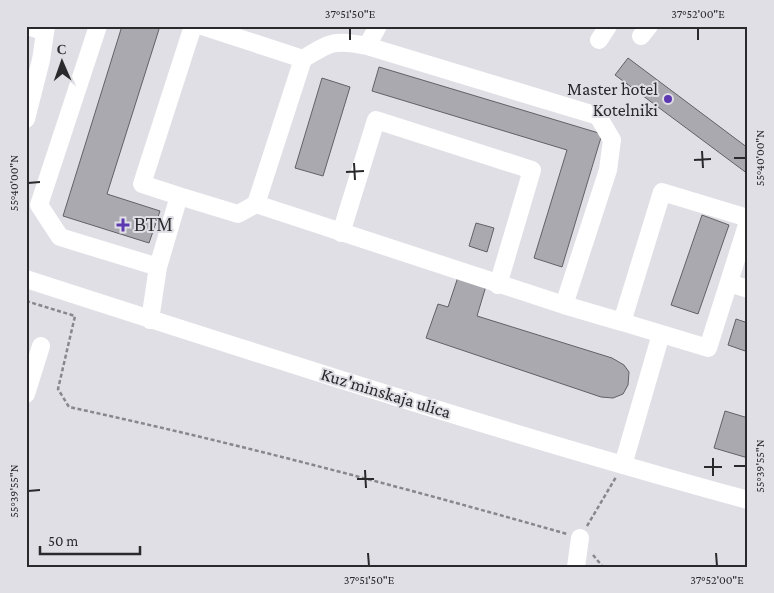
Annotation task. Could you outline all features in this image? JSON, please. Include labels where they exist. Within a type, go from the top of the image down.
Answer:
[{"type":"street","points":[[98,26],[39,205],[60,237],[158,266]]},
{"type":"street","points":[[193,26],[142,184],[238,214],[256,204],[303,59],[331,43],[345,41],[367,46],[598,116],[612,140],[608,170],[564,305]]},
{"type":"street","points":[[202,26],[303,59]]},
{"type":"street","points":[[367,46],[378,26]]},
{"type":"street","points":[[26,119],[41,60],[40,28]]},
{"type":"street","points":[[341,233],[376,120],[532,170],[498,285]]},
{"type":"street","points":[[622,322],[662,192],[748,218]]},
{"type":"street","points":[[150,320],[158,266],[179,196]]},
{"type":"street","points":[[256,204],[498,285],[708,348],[748,222]]},
{"type":"street","name":"Kuz'minskaja ulica","points":[[26,279],[150,320],[539,440],[748,500]]},
{"type":"street","points":[[729,283],[748,289]]},
{"type":"street","points":[[623,465],[661,334]]},
{"type":"street","points":[[26,394],[42,346]]},
{"type":"street","points":[[576,567],[580,538]]},
{"type":"path","points":[[26,301],[75,316],[58,389],[69,407],[154,425],[580,538],[623,465]]},
{"type":"building","points":[[122,26],[160,26],[107,194],[160,211],[149,243],[63,216]]},
{"type":"building","points":[[628,58],[748,148],[748,174],[615,75]]},
{"type":"building","points":[[379,67],[602,134],[562,267],[534,258],[567,150],[372,91]]},
{"type":"building","points":[[322,78],[350,87],[323,176],[295,168]]},
{"type":"building","points":[[702,215],[729,225],[698,314],[671,305]]},
{"type":"building","points":[[476,223],[494,228],[487,252],[469,246]]},
{"type":"building","points":[[458,277],[486,286],[477,316],[612,358],[624,365],[629,372],[628,385],[623,394],[613,398],[601,397],[426,338],[438,304],[448,307]]},
{"type":"building","points":[[736,319],[748,323],[748,352],[728,345]]},
{"type":"building","points":[[725,411],[748,418],[748,458],[714,448]]},
{"type":"place","name":"Master hotel Kotelniki","points":[[668,99]]},
{"type":"place","name":"ВТМ","points":[[123,225]]}]
